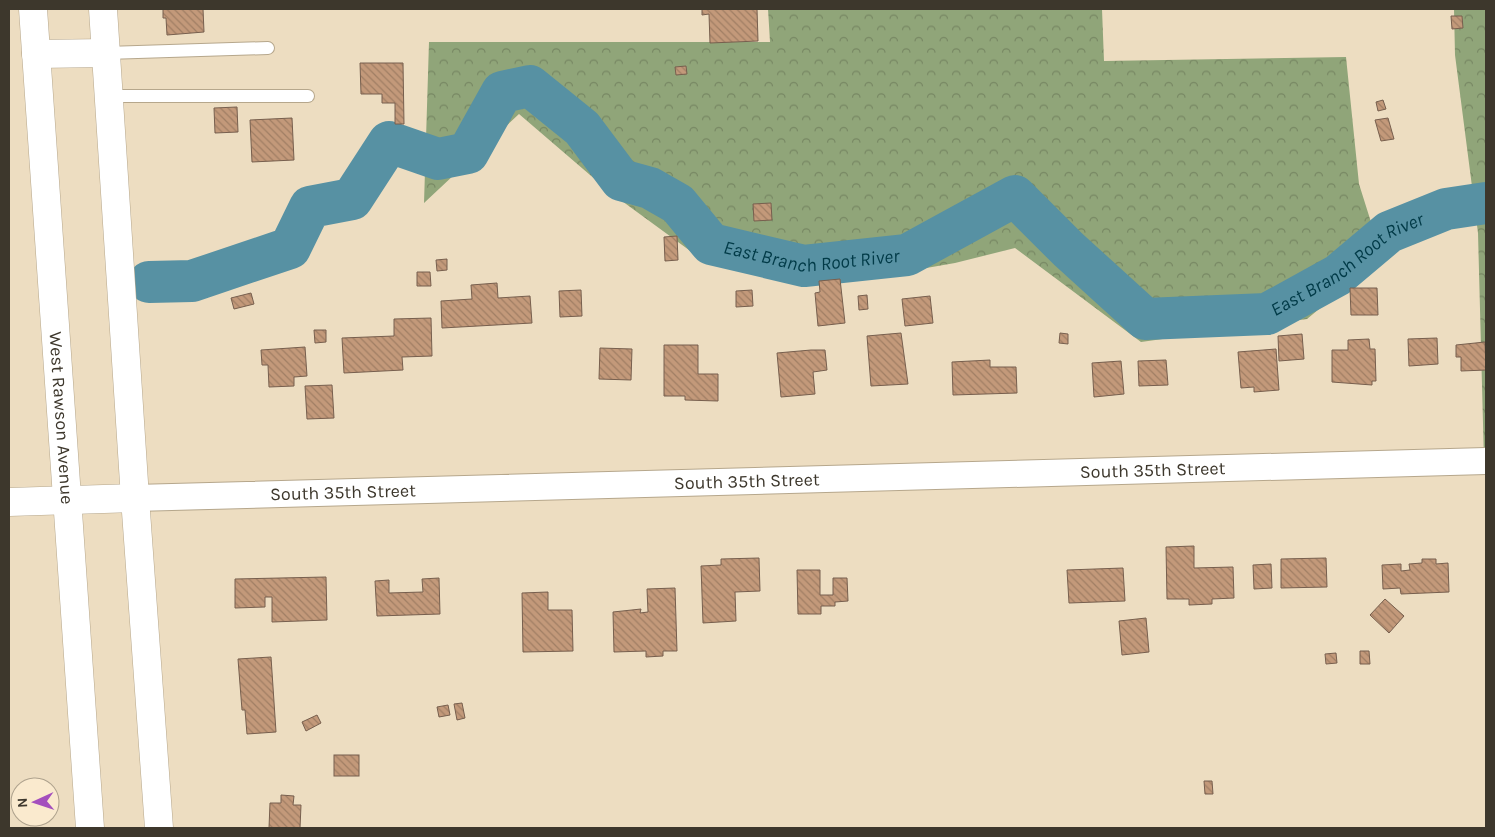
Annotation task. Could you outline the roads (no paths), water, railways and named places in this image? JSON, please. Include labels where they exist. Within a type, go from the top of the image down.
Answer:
[{"type":"main road","name":"West Rawson Avenue","points":[[33,9],[90,828]]},
{"type":"main road","points":[[103,9],[159,828]]},
{"type":"main road","points":[[36,54],[106,53]]},
{"type":"main road","name":"South 35th Street","points":[[9,502],[135,498]]},
{"type":"street","name":"South 35th Street","points":[[135,498],[1486,461]]},
{"type":"lane","points":[[106,53],[268,48]]},
{"type":"lane","points":[[109,96],[308,96]]},
{"type":"waterway","name":"East Branch Root River","points":[[149,282],[192,281],[290,248],[310,207],[352,199],[389,142],[438,159],[468,153],[502,92],[530,86],[582,128],[621,180],[650,188],[678,204],[711,244],[804,266],[907,255],[1015,196],[1068,249],[1145,319],[1267,314],[1338,275],[1389,232],[1446,209],[1486,203]]}]
